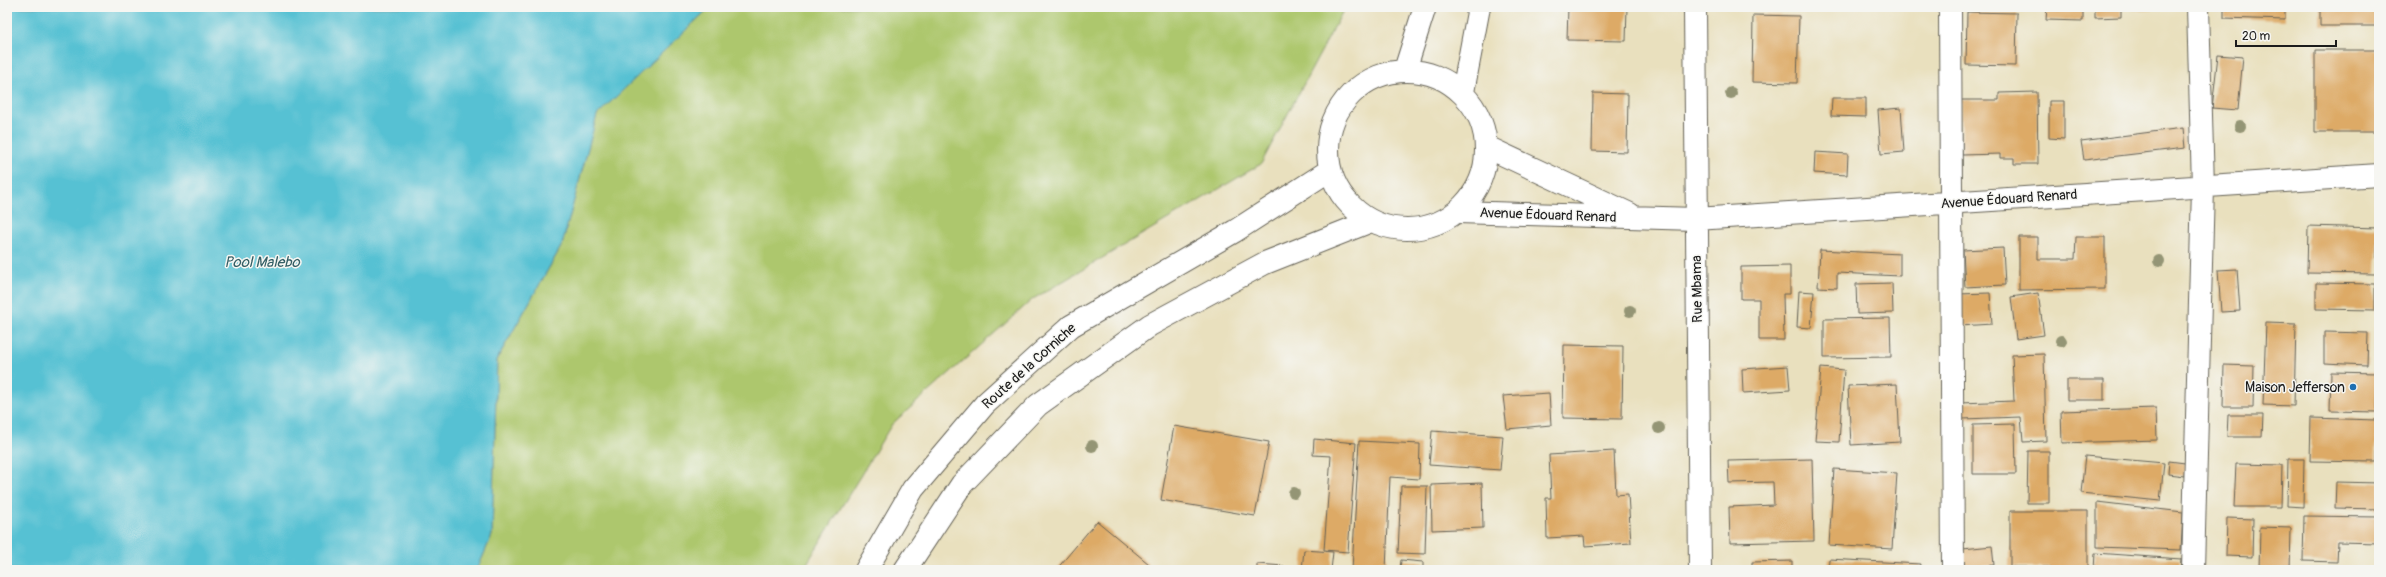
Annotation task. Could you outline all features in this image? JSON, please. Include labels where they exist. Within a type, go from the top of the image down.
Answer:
[{"type":"street","points":[[1405,70],[1425,7]]},
{"type":"street","points":[[1463,92],[1479,7]]},
{"type":"street","name":"Rue Mbama","points":[[1695,7],[1700,570]]},
{"type":"street","points":[[1950,7],[1953,570]]},
{"type":"street","points":[[2193,570],[2203,187],[2198,7]]},
{"type":"street","points":[[1405,70],[1437,75],[1463,92],[1476,108],[1485,127],[1487,148],[1484,172],[1474,194],[1458,212],[1431,226],[1401,229],[1371,221],[1353,209],[1338,191],[1330,170],[1327,142],[1335,114],[1353,91],[1377,76],[1405,70]]},
{"type":"street","name":"Avenue Édouard Renard","points":[[1487,148],[1638,218]]},
{"type":"street","name":"Route de la Corniche","points":[[866,570],[913,489],[985,404],[1071,326],[1235,230],[1330,170]]},
{"type":"street","name":"Avenue Édouard Renard","points":[[1458,212],[1696,219],[2379,175]]},
{"type":"street","points":[[905,570],[962,484],[1038,405],[1150,325],[1265,263],[1371,221]]},
{"type":"green space","points":[[710,7],[1345,7],[1261,164],[1033,299],[892,424],[803,570],[477,570],[492,535],[497,359],[562,245],[597,114]]},
{"type":"water","name":"Pool Malebo","points":[[7,7],[710,7],[597,115],[562,245],[497,359],[492,535],[477,570],[7,570]]},
{"type":"building","points":[[1568,7],[1627,7],[1626,41],[1567,40]]},
{"type":"building","points":[[2047,7],[2083,7],[2083,21],[2046,20]]},
{"type":"building","points":[[2095,7],[2121,7],[2121,17],[2095,18]]},
{"type":"building","points":[[2133,7],[2168,7],[2168,8],[2133,10]]},
{"type":"building","points":[[2224,7],[2285,7],[2285,20],[2224,18]]},
{"type":"building","points":[[2320,7],[2379,7],[2379,26],[2320,26]]},
{"type":"building","points":[[1967,12],[2017,13],[2016,66],[1966,65]]},
{"type":"building","points":[[1753,15],[1799,16],[1797,83],[1752,82]]},
{"type":"building","points":[[2315,50],[2379,50],[2379,132],[2315,132]]},
{"type":"building","points":[[2218,55],[2243,57],[2238,110],[2212,108]]},
{"type":"building","points":[[2037,92],[2038,164],[2014,164],[2014,158],[2000,158],[2000,154],[1962,155],[1961,100],[1999,100],[1999,93]]},
{"type":"building","points":[[1593,93],[1628,94],[1627,152],[1592,151]]},
{"type":"building","points":[[1832,98],[1866,98],[1866,117],[1831,116]]},
{"type":"building","points":[[2049,101],[2064,101],[2064,139],[2049,138]]},
{"type":"building","points":[[1901,108],[1904,152],[1881,154],[1878,110]]},
{"type":"building","points":[[2183,128],[2185,148],[2084,160],[2081,141]]},
{"type":"building","points":[[1815,152],[1848,154],[1847,175],[1814,173]]},
{"type":"building","points":[[2308,226],[2378,228],[2376,274],[2307,273]]},
{"type":"building","points":[[2019,237],[2038,237],[2038,259],[2075,259],[2076,237],[2105,237],[2105,289],[2019,290]]},
{"type":"building","points":[[2003,248],[2005,285],[1965,287],[1963,250]]},
{"type":"building","points":[[1820,250],[1900,254],[1900,276],[1837,273],[1837,288],[1818,287]]},
{"type":"building","points":[[1790,266],[1790,294],[1783,294],[1784,340],[1759,340],[1759,299],[1741,299],[1741,267]]},
{"type":"building","points":[[2237,269],[2240,311],[2221,312],[2218,270]]},
{"type":"building","points":[[1892,283],[1893,313],[1857,314],[1856,284]]},
{"type":"building","points":[[2316,283],[2375,284],[2375,310],[2316,309]]},
{"type":"building","points":[[1799,291],[1814,292],[1811,328],[1797,327]]},
{"type":"building","points":[[1990,293],[1992,324],[1960,326],[1958,294]]},
{"type":"building","points":[[2038,293],[2044,335],[2016,339],[2011,297]]},
{"type":"building","points":[[1890,318],[1891,357],[1824,358],[1824,319]]},
{"type":"building","points":[[2266,323],[2296,324],[2294,406],[2263,405]]},
{"type":"building","points":[[2324,332],[2368,333],[2367,365],[2324,363]]},
{"type":"building","points":[[1564,345],[1623,346],[1622,419],[1563,418]]},
{"type":"building","points":[[2044,354],[2046,441],[2023,442],[2021,417],[1962,419],[1961,403],[2014,401],[2012,355]]},
{"type":"building","points":[[2224,365],[2254,366],[2253,407],[2223,407]]},
{"type":"building","points":[[1788,366],[1790,390],[1743,393],[1742,369]]},
{"type":"building","points":[[1821,368],[1844,370],[1839,442],[1815,441]]},
{"type":"building","points":[[2331,372],[2378,373],[2377,412],[2330,411]]},
{"type":"building","points":[[2067,380],[2104,380],[2104,400],[2067,400]]},
{"type":"building","points":[[1897,384],[1900,442],[1851,445],[1848,386]]},
{"type":"building","points":[[1549,393],[1551,425],[1507,429],[1503,396]]},
{"type":"building","points":[[2156,408],[2157,440],[2062,443],[2061,411]]},
{"type":"building","points":[[2228,415],[2263,415],[2262,437],[2227,437]]},
{"type":"building","points":[[2311,418],[2377,420],[2376,462],[2310,461]]},
{"type":"building","points":[[2015,424],[2016,474],[1973,474],[1973,425]]},
{"type":"building","points":[[1174,426],[1269,442],[1255,516],[1161,500]]},
{"type":"building","points":[[1432,431],[1503,436],[1500,470],[1429,465]]},
{"type":"building","points":[[1314,439],[1356,443],[1348,552],[1324,550],[1331,456],[1313,455]]},
{"type":"building","points":[[1359,441],[1420,444],[1419,479],[1390,477],[1386,570],[1352,570]]},
{"type":"building","points":[[1614,451],[1616,495],[1628,494],[1631,543],[1585,546],[1584,536],[1547,538],[1546,498],[1551,498],[1549,455]]},
{"type":"building","points":[[2028,451],[2049,451],[2049,503],[2027,503]]},
{"type":"building","points":[[2085,456],[2164,463],[2160,501],[2081,493]]},
{"type":"building","points":[[1812,459],[1814,541],[1730,543],[1729,507],[1774,505],[1773,482],[1729,483],[1728,461]]},
{"type":"building","points":[[2288,459],[2304,459],[2303,507],[2287,506]]},
{"type":"building","points":[[2169,461],[2185,463],[2184,476],[2168,474]]},
{"type":"building","points":[[2236,464],[2282,465],[2281,507],[2234,507]]},
{"type":"building","points":[[1834,469],[1897,473],[1892,549],[1829,545]]},
{"type":"building","points":[[2336,482],[2379,483],[2379,509],[2335,508]]},
{"type":"building","points":[[1482,483],[1483,528],[1432,530],[1431,485]]},
{"type":"building","points":[[1401,486],[1427,486],[1425,554],[1398,553]]},
{"type":"building","points":[[2097,502],[2183,512],[2181,550],[2097,547]]},
{"type":"building","points":[[2010,511],[2088,511],[2088,570],[2049,570],[2049,567],[2010,567]]},
{"type":"building","points":[[2304,516],[2379,517],[2379,543],[2338,542],[2337,562],[2303,561]]},
{"type":"building","points":[[2227,518],[2253,519],[2252,557],[2226,556]]},
{"type":"building","points":[[1097,521],[1149,564],[1144,570],[1056,570]]},
{"type":"building","points":[[2260,527],[2291,528],[2290,570],[2259,570]]},
{"type":"building","points":[[1992,546],[1994,565],[1964,568],[1963,549]]},
{"type":"building","points":[[1304,550],[1333,552],[1331,570],[1302,570]]},
{"type":"building","points":[[2095,553],[2181,559],[2180,570],[2094,570]]},
{"type":"building","points":[[1829,559],[1920,564],[1919,570],[1828,570]]},
{"type":"building","points":[[1401,560],[1423,562],[1423,570],[1400,570]]},
{"type":"building","points":[[1792,561],[1792,570],[1752,570],[1752,562]]},
{"type":"building","points":[[1257,564],[1284,566],[1283,570],[1257,570]]},
{"type":"place","name":"Maison Jefferson","points":[[2353,387]]}]
